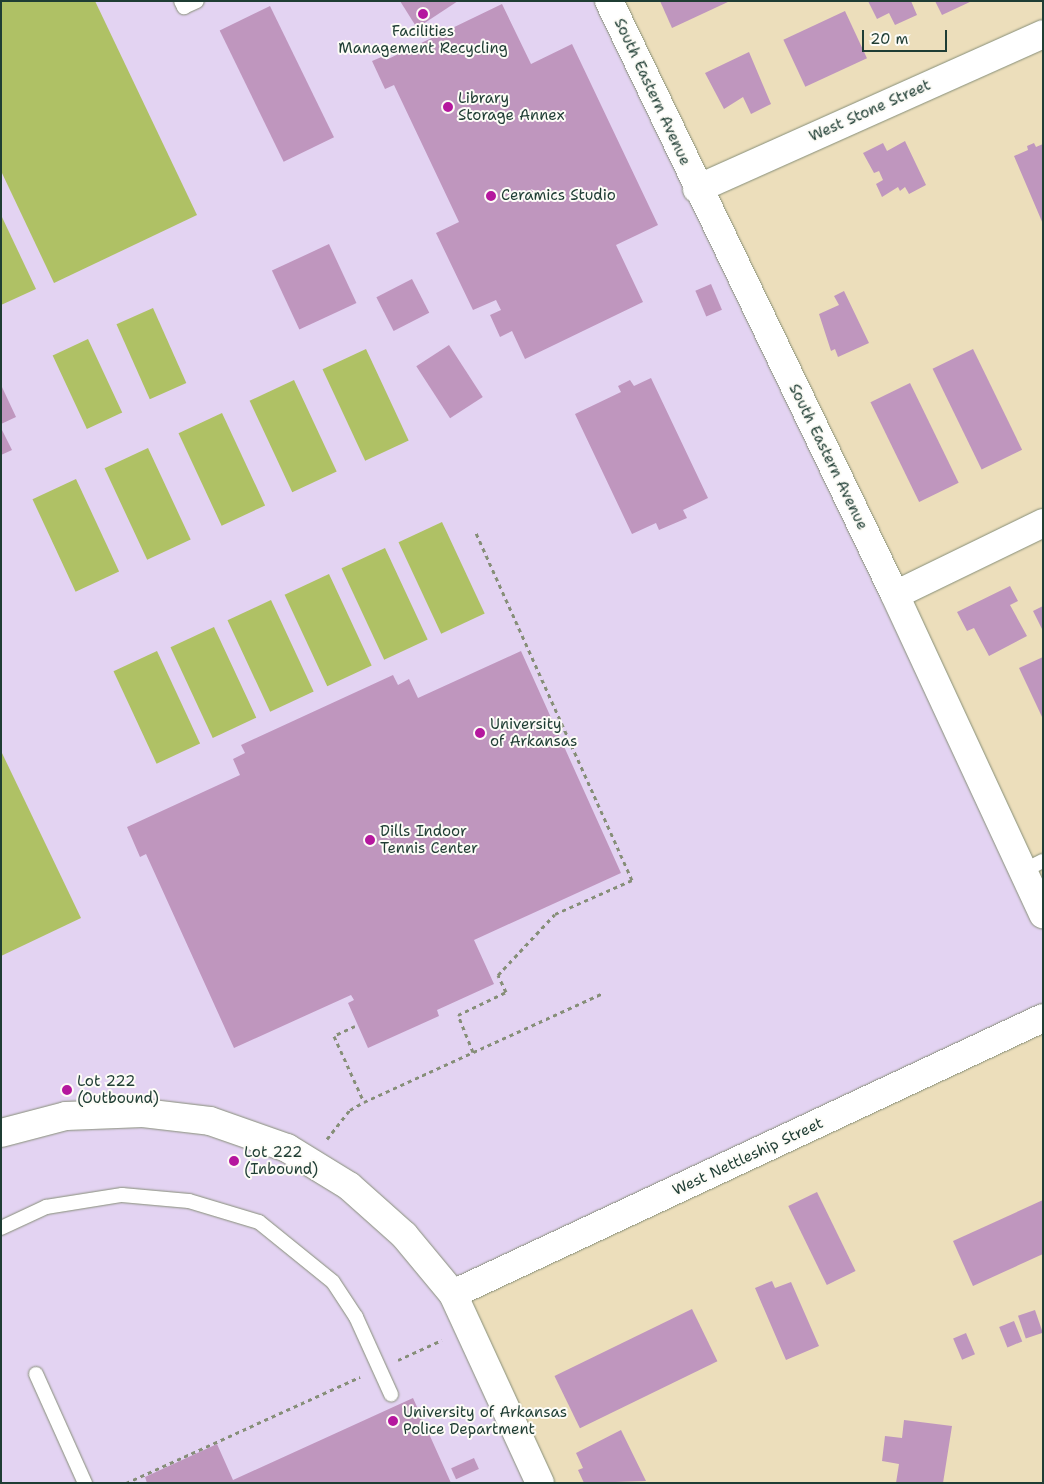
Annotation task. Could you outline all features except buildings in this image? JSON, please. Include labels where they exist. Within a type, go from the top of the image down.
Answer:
[{"type":"street","name":"South Eastern Avenue","points":[[609,1],[697,189],[895,595],[1033,866],[1043,914]]},
{"type":"street","name":"West Stone Street","points":[[697,189],[1043,34]]},
{"type":"street","points":[[895,595],[1043,523]]},
{"type":"street","name":"West Nettleship Street","points":[[453,1294],[1043,1018]]},
{"type":"street","points":[[1,1133],[66,1116],[143,1112],[210,1121],[287,1148],[349,1186],[404,1235],[453,1294],[540,1483]]},
{"type":"lane","points":[[181,1],[184,7],[197,1]]},
{"type":"lane","points":[[1,1228],[46,1207],[122,1195],[189,1201],[259,1222],[333,1282],[356,1317],[390,1394]]},
{"type":"lane","points":[[36,1374],[85,1483]]},
{"type":"path","points":[[473,1052],[458,1015],[506,992],[498,975],[555,914],[632,880],[475,531]]},
{"type":"path","points":[[326,1140],[350,1110],[364,1102],[603,992]]},
{"type":"path","points":[[355,1026],[334,1036],[364,1102]]},
{"type":"path","points":[[126,1483],[448,1338]]},
{"type":"shaded area","name":"University of Arkansas","points":[[1,1],[609,1],[1043,914],[1043,1018],[453,1294],[540,1483],[1,1483]]},
{"type":"green space","points":[[1,1],[95,1],[197,215],[54,283],[1,171]]},
{"type":"green space","points":[[1,215],[36,289],[1,305]]},
{"type":"green space","points":[[153,308],[186,383],[150,399],[116,324]]},
{"type":"green space","points":[[88,339],[122,412],[87,429],[53,355]]},
{"type":"green space","points":[[366,349],[409,441],[365,461],[322,369]]},
{"type":"green space","points":[[294,380],[337,472],[292,492],[250,401]]},
{"type":"green space","points":[[222,413],[265,505],[222,526],[178,433]]},
{"type":"green space","points":[[148,448],[191,540],[147,560],[104,468]]},
{"type":"green space","points":[[76,479],[119,571],[76,592],[32,499]]},
{"type":"green space","points":[[442,522],[485,614],[441,634],[398,542]]},
{"type":"green space","points":[[385,548],[428,640],[384,660],[341,568]]},
{"type":"green space","points":[[329,574],[372,666],[327,686],[285,595]]},
{"type":"green space","points":[[271,600],[314,692],[270,712],[227,620]]},
{"type":"green space","points":[[214,627],[256,718],[213,738],[170,647]]},
{"type":"green space","points":[[157,651],[200,743],[157,764],[113,671]]},
{"type":"green space","points":[[1,751],[81,918],[1,956]]},
{"type":"place","name":"Facilities Management Recycling","points":[[423,14]]},
{"type":"place","name":"Library Storage Annex","points":[[448,107]]},
{"type":"place","name":"Ceramics Studio","points":[[491,196]]},
{"type":"place","name":"University of Arkansas","points":[[480,733]]},
{"type":"place","name":"Dills Indoor Tennis Center","points":[[370,840]]},
{"type":"place","name":"Lot 222 (Outbound)","points":[[67,1090]]},
{"type":"place","name":"Lot 222 (Inbound)","points":[[234,1161]]},
{"type":"place","name":"University of Arkansas Police Department","points":[[393,1421]]}]
